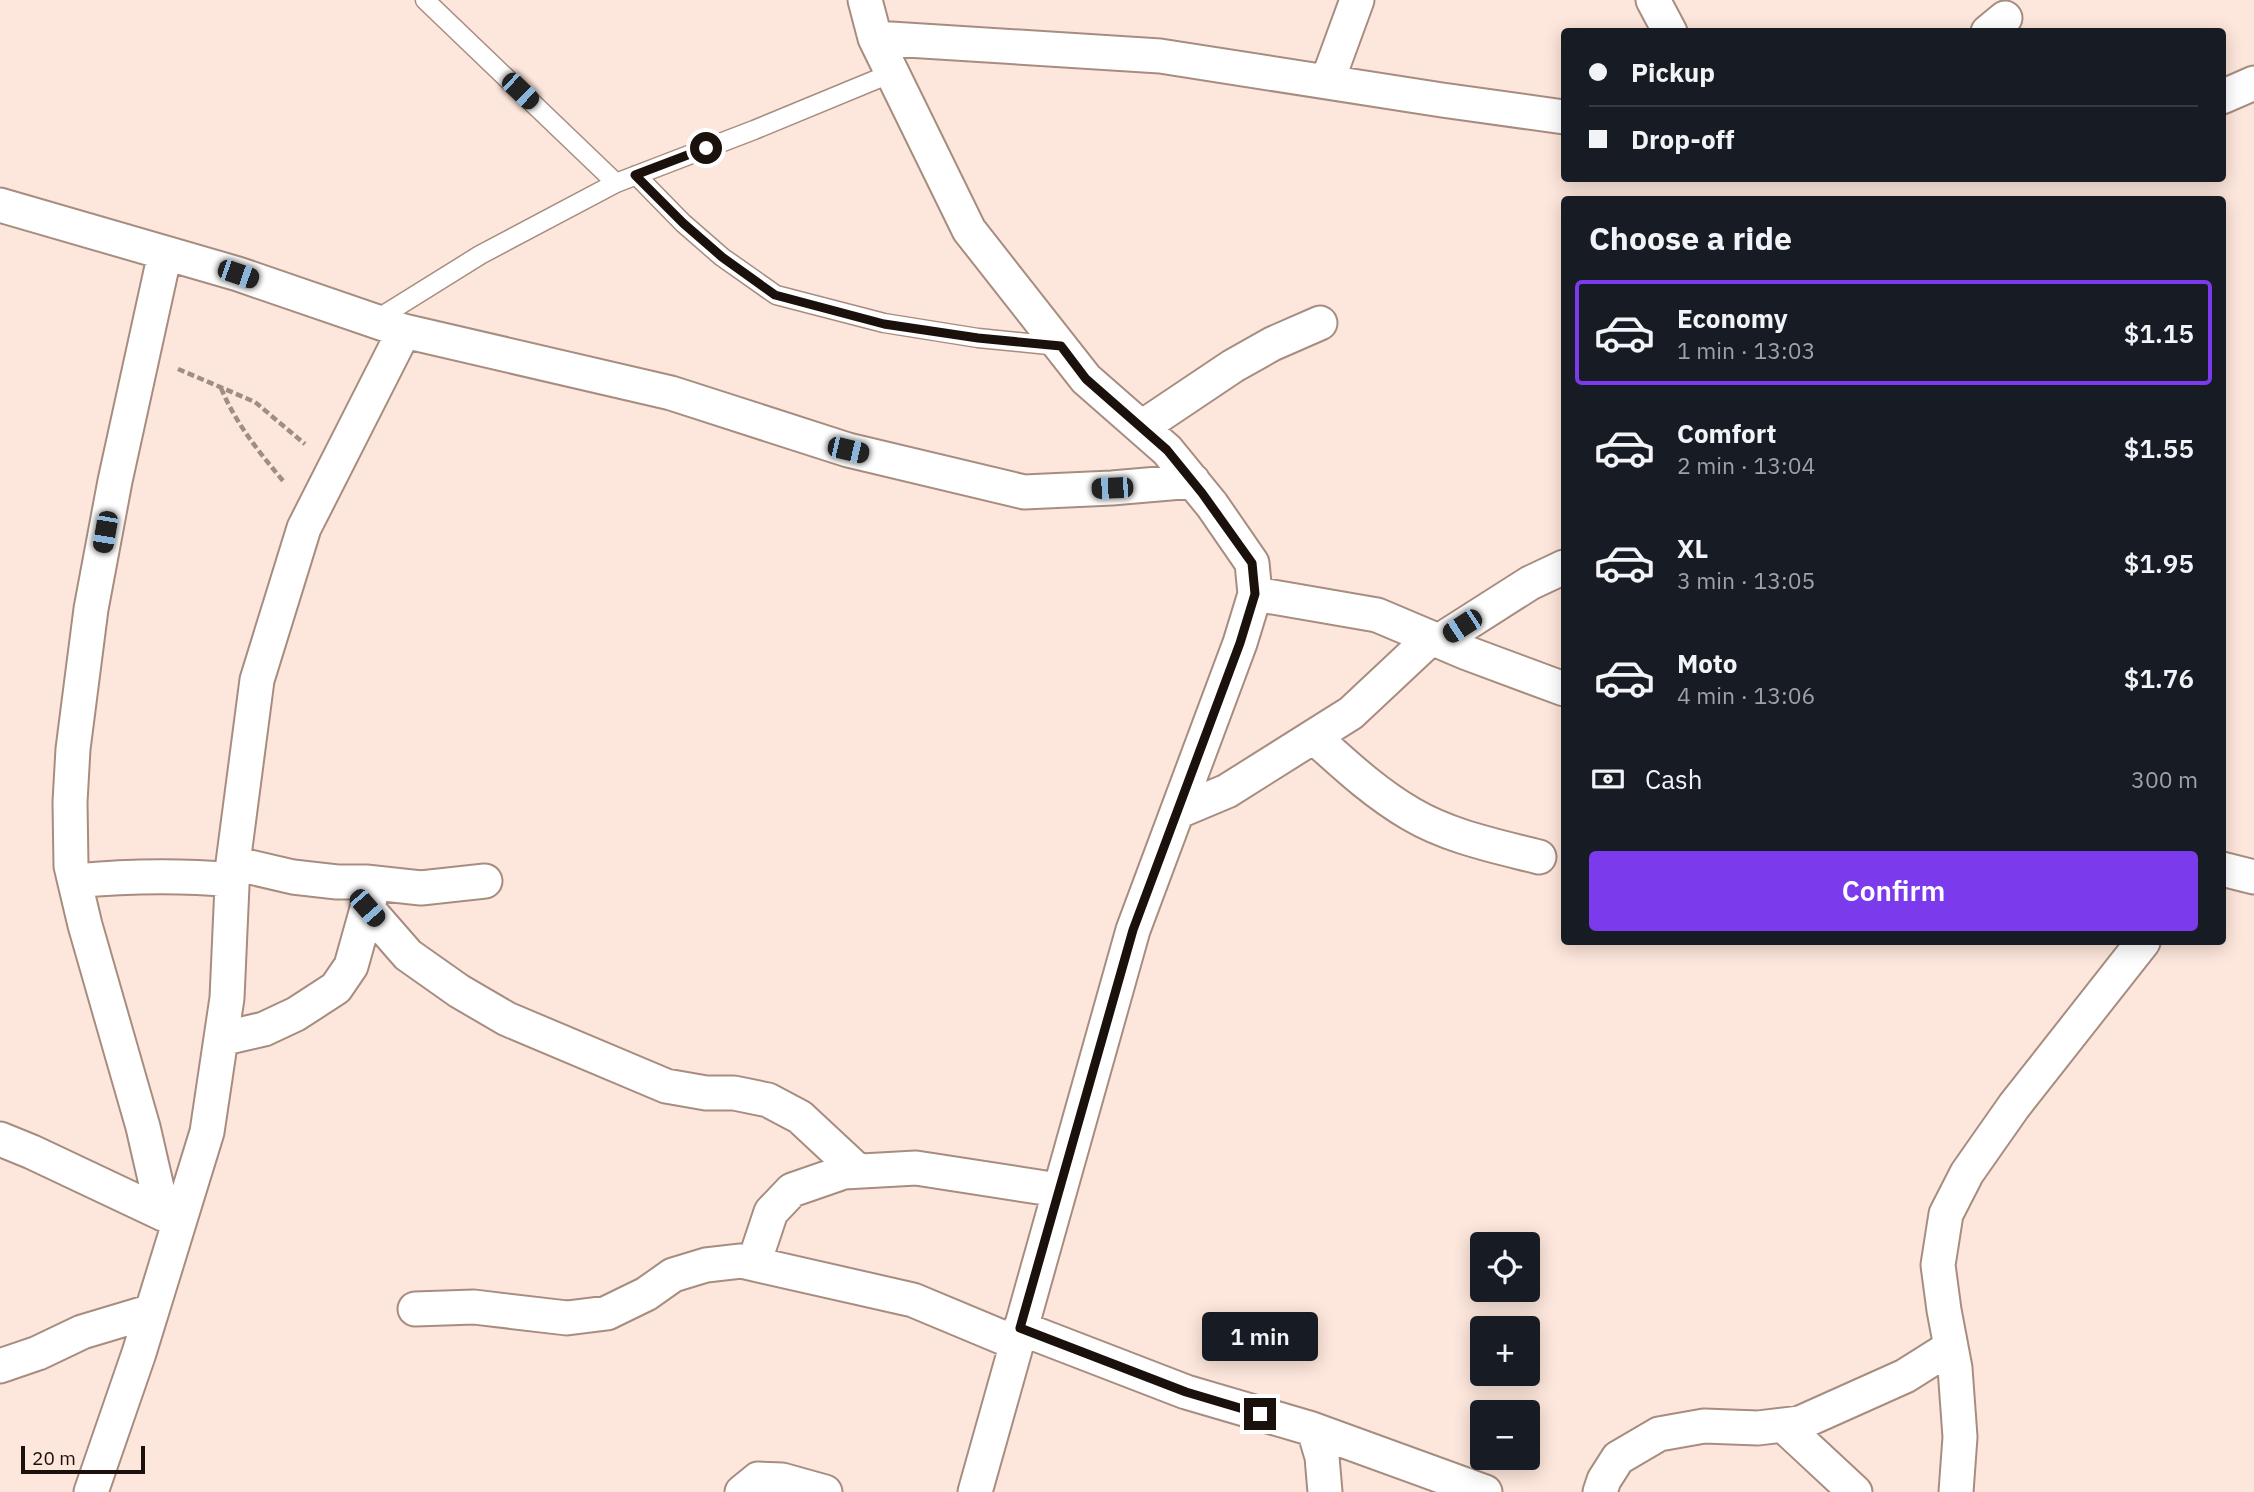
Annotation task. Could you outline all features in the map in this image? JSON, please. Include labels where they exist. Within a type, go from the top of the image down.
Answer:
[{"type":"street","points":[[865,0],[875,38],[969,230],[1086,379],[1167,450],[1193,481],[1252,563],[1255,594],[1240,643],[1133,930],[975,1492]]},
{"type":"street","points":[[1326,82],[1357,0]]},
{"type":"street","points":[[1653,0],[1668,28]]},
{"type":"street","points":[[875,38],[1160,56],[1561,117]]},
{"type":"street","points":[[2226,95],[2254,83]]},
{"type":"street","points":[[0,205],[238,274],[389,326],[670,393],[848,450],[1024,492],[1193,481]]},
{"type":"street","points":[[165,253],[115,481],[87,635],[73,749],[70,802],[71,866],[113,1024],[171,1218]]},
{"type":"street","points":[[1142,427],[1233,366],[1272,344],[1320,323]]},
{"type":"street","points":[[91,1492],[152,1311],[171,1218],[207,1132],[227,998],[232,872],[257,680],[304,528],[332,473],[389,326]]},
{"type":"street","points":[[1177,812],[1227,791],[1314,737],[1351,713],[1435,639],[1530,583],[1561,568]]},
{"type":"street","points":[[1255,594],[1377,615],[1561,689]]},
{"type":"street","points":[[1314,737],[1355,775],[1412,815],[1454,833],[1539,857]]},
{"type":"street","points":[[75,881],[232,872],[337,882],[371,896],[485,881]]},
{"type":"street","points":[[221,1039],[264,1029],[296,1014],[336,988],[351,966],[371,896]]},
{"type":"street","points":[[371,896],[408,955],[459,991],[507,1019],[666,1086],[706,1093],[734,1093],[768,1100],[800,1116],[858,1171]]},
{"type":"street","points":[[1956,1492],[1960,1437],[1955,1368],[1938,1265],[1946,1214],[1967,1173],[2014,1106],[2141,945]]},
{"type":"street","points":[[0,1139],[171,1218]]},
{"type":"street","points":[[754,1263],[771,1212],[792,1189],[844,1172],[916,1167],[1058,1190]]},
{"type":"street","points":[[415,1309],[474,1307],[567,1318],[594,1315],[607,1313],[646,1294],[673,1275],[705,1265],[741,1261],[754,1263],[913,1300],[1186,1392],[1314,1430],[1485,1492]]},
{"type":"street","points":[[0,1366],[38,1353],[82,1332],[152,1311]]},
{"type":"street","points":[[1600,1492],[1618,1458],[1659,1434],[1704,1426],[1758,1428],[1800,1423],[1905,1376],[1951,1347]]},
{"type":"street","points":[[1783,1425],[1854,1492]]},
{"type":"street","points":[[1314,1430],[1322,1457],[1325,1492]]},
{"type":"street","points":[[742,1492],[758,1479],[782,1480],[825,1492]]},
{"type":"lane","points":[[425,0],[616,183]]},
{"type":"lane","points":[[389,326],[480,255],[616,183],[892,73]]},
{"type":"lane","points":[[635,175],[722,257],[775,295],[884,324],[978,338],[1061,346]]},
{"type":"path","points":[[144,350],[189,374],[255,402],[309,447],[332,473]]},
{"type":"path","points":[[221,387],[234,416],[253,443],[312,514]]},
{"type":"route","points":[[706,148],[635,175],[722,257],[775,295],[884,324],[978,338],[1061,346],[1086,379],[1167,450],[1212,505],[1252,563],[1255,594],[1240,643],[1133,930],[1020,1328],[1186,1392],[1260,1414]]}]
